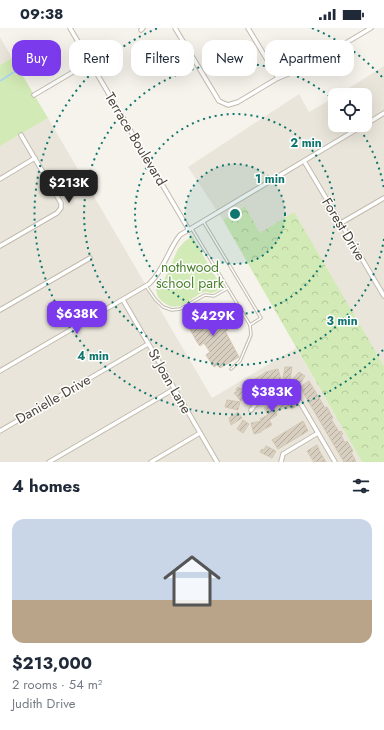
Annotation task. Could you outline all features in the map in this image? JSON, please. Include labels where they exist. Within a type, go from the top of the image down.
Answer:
[{"type":"street","name":"Terrace Boulevard","points":[[70,28],[77,40]]},
{"type":"street","points":[[175,28],[213,92],[222,103],[228,105],[232,105],[278,78],[304,68],[371,28]]},
{"type":"street","points":[[248,28],[278,78]]},
{"type":"street","points":[[34,95],[69,74]]},
{"type":"street","name":"Terrace Boulevard","points":[[98,76],[191,229]]},
{"type":"street","points":[[372,121],[384,113]]},
{"type":"street","points":[[0,371],[123,300],[154,280],[180,235],[353,132]]},
{"type":"street","points":[[0,246],[57,213],[61,208],[61,203],[21,135]]},
{"type":"street","points":[[0,179],[35,158]]},
{"type":"street","name":"Forest Drive","points":[[304,161],[384,296]]},
{"type":"street","points":[[341,223],[384,198]]},
{"type":"street","points":[[0,310],[90,258]]},
{"type":"street","name":"St Joan Lane","points":[[123,300],[217,462]]},
{"type":"street","name":"Danielle Drive","points":[[0,431],[148,344]]},
{"type":"street","points":[[251,410],[258,400],[272,390],[277,388],[287,388],[294,392],[336,462]]},
{"type":"street","points":[[49,462],[54,461],[174,389]]},
{"type":"street","points":[[151,462],[200,433]]},
{"type":"street","points":[[281,462],[283,454],[318,433]]},
{"type":"lane","points":[[203,221],[261,318],[250,325]]},
{"type":"lane","points":[[191,229],[250,325],[250,335],[240,361],[231,370]]},
{"type":"lane","points":[[146,286],[163,307],[172,310],[180,309],[205,295],[214,296],[228,288]]},
{"type":"shaded area","points":[[0,37],[12,58],[0,65]]},
{"type":"shaded area","points":[[384,66],[384,366],[294,213],[260,233],[245,206],[223,220],[188,167],[299,94],[309,112],[328,101],[328,132],[372,132],[372,88],[349,88]]},
{"type":"shaded area","points":[[48,118],[212,398],[296,348],[362,462],[0,462],[0,146]]},
{"type":"green space","points":[[12,58],[12,76],[23,76],[48,118],[0,146],[0,65]]},
{"type":"green space","points":[[245,206],[260,233],[294,212],[384,366],[384,462],[362,462],[223,220]]},
{"type":"green space","name":"nothwood school park","points":[[192,236],[222,288],[212,293],[206,292],[200,294],[177,307],[171,306],[160,299],[156,289],[164,280],[178,249]]},
{"type":"building","points":[[213,305],[228,330],[225,331],[239,357],[220,368],[217,365],[214,367],[206,355],[210,352],[204,343],[200,346],[186,322]]},
{"type":"building","points":[[285,367],[292,367],[290,380],[283,379]]},
{"type":"building","points":[[278,369],[281,380],[271,383],[250,397],[249,395],[241,401],[234,393],[237,391],[236,389],[238,387],[241,389],[246,386],[245,384],[266,372]]},
{"type":"building","points":[[299,372],[305,376],[299,385],[292,380]]},
{"type":"building","points":[[309,381],[325,408],[327,407],[333,418],[331,419],[339,432],[341,431],[343,434],[341,435],[345,443],[347,441],[353,451],[351,452],[356,462],[344,462],[300,387]]},
{"type":"building","points":[[288,396],[295,407],[291,409],[290,407],[287,409],[285,407],[276,412],[277,415],[269,420],[272,425],[261,432],[254,434],[251,423],[261,421],[260,419],[268,415],[264,408],[278,397],[280,400]]},
{"type":"building","points":[[227,400],[240,402],[238,410],[225,407]]},
{"type":"building","points":[[238,412],[242,418],[231,425],[229,418]]},
{"type":"building","points":[[243,420],[249,424],[243,433],[237,429]]},
{"type":"building","points":[[303,421],[308,431],[278,449],[272,440]]},
{"type":"building","points":[[317,445],[326,462],[314,462],[307,451]]},
{"type":"building","points":[[266,446],[276,451],[272,458],[260,452],[262,449],[264,450]]},
{"type":"waterway","points":[[0,81],[12,73]]}]
